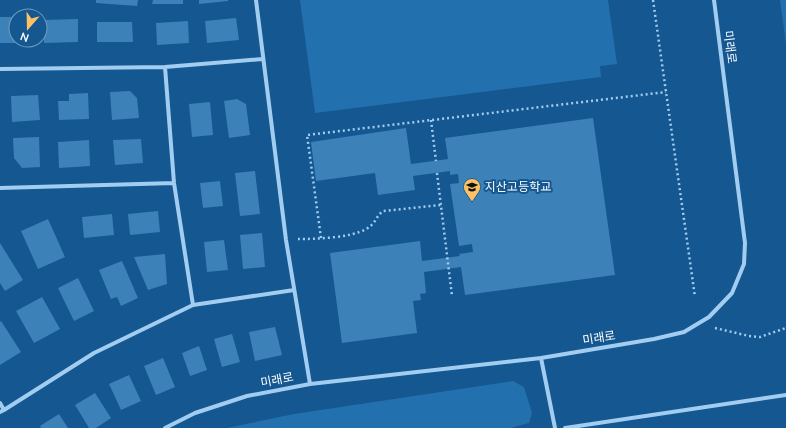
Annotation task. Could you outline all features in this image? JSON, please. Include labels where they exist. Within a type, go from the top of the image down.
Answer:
[{"type":"street","points":[[256,0],[262,60],[286,240],[310,384]]},
{"type":"street","name":"미래로","points":[[165,428],[196,413],[248,396],[310,384],[541,358],[654,339],[684,332],[709,317],[732,293],[744,264],[745,243],[714,0]]},
{"type":"street","points":[[0,69],[165,67],[262,60]]},
{"type":"street","points":[[165,67],[174,183],[193,305]]},
{"type":"street","points":[[0,188],[174,183]]},
{"type":"street","points":[[0,403],[2,411],[94,353],[193,305],[294,290]]},
{"type":"street","points":[[541,358],[555,428]]},
{"type":"street","points":[[565,428],[786,395]]},
{"type":"path","points":[[653,0],[694,297]]},
{"type":"path","points":[[321,238],[307,135],[666,92]]},
{"type":"path","points":[[431,120],[436,161]]},
{"type":"path","points":[[437,173],[452,296]]},
{"type":"path","points":[[286,240],[321,238],[351,234],[366,230],[373,225],[379,214],[383,211],[441,205]]},
{"type":"path","points":[[715,328],[760,337],[786,328]]},
{"type":"shaded area","points":[[300,0],[608,0],[617,64],[600,66],[601,77],[315,113]]},
{"type":"shaded area","points":[[780,0],[786,0],[786,44]]},
{"type":"shaded area","points":[[513,381],[524,387],[532,413],[529,423],[511,428],[227,428],[294,414]]},
{"type":"building","points":[[96,0],[138,0],[137,6],[96,3]]},
{"type":"building","points":[[153,0],[183,0],[183,4],[152,4]]},
{"type":"building","points":[[199,0],[228,0],[228,1],[199,4]]},
{"type":"building","points":[[0,17],[8,17],[8,43],[0,43]]},
{"type":"building","points":[[236,18],[239,40],[207,43],[205,21]]},
{"type":"building","points":[[78,19],[78,42],[48,43],[48,20]]},
{"type":"building","points":[[188,21],[189,43],[157,45],[156,23]]},
{"type":"building","points":[[97,22],[132,22],[133,42],[97,42]]},
{"type":"building","points":[[130,91],[137,98],[139,118],[112,120],[110,92]]},
{"type":"building","points":[[88,93],[89,119],[59,120],[58,101],[69,101],[69,94]]},
{"type":"building","points":[[38,95],[40,120],[12,122],[11,96]]},
{"type":"building","points":[[237,99],[246,104],[250,135],[229,138],[224,101]]},
{"type":"building","points":[[210,102],[213,135],[192,137],[189,104]]},
{"type":"building","points":[[593,118],[615,275],[465,295],[461,267],[424,272],[426,293],[420,294],[421,300],[413,301],[417,333],[342,343],[330,253],[420,241],[422,261],[460,256],[459,254],[473,252],[472,244],[459,246],[450,184],[459,183],[458,174],[450,175],[450,171],[413,176],[415,190],[378,195],[375,173],[316,181],[311,142],[406,128],[411,164],[448,159],[445,138]]},
{"type":"building","points":[[39,137],[40,167],[22,168],[14,158],[13,138]]},
{"type":"building","points":[[141,139],[143,163],[115,165],[113,140]]},
{"type":"building","points":[[89,140],[90,166],[59,168],[58,142]]},
{"type":"building","points":[[255,171],[260,214],[240,216],[235,173]]},
{"type":"building","points":[[220,181],[223,206],[203,208],[200,183]]},
{"type":"building","points":[[158,211],[160,232],[130,235],[128,214]]},
{"type":"building","points":[[112,214],[114,235],[84,238],[82,217]]},
{"type":"building","points":[[48,219],[65,257],[38,269],[21,231]]},
{"type":"building","points":[[262,233],[265,267],[243,269],[240,235]]},
{"type":"building","points":[[224,240],[228,270],[207,272],[204,242]]},
{"type":"building","points":[[0,243],[23,280],[5,291],[0,283]]},
{"type":"building","points":[[165,254],[167,284],[148,290],[134,257]]},
{"type":"building","points":[[122,261],[138,298],[121,306],[117,297],[111,299],[99,270]]},
{"type":"building","points":[[78,278],[94,311],[74,321],[58,288]]},
{"type":"building","points":[[42,297],[60,329],[34,343],[16,311]]},
{"type":"building","points":[[1,321],[21,352],[0,365],[0,322]]},
{"type":"building","points":[[275,327],[282,355],[255,361],[249,332]]},
{"type":"building","points":[[232,334],[240,362],[222,367],[214,339]]},
{"type":"building","points":[[199,346],[207,370],[190,376],[182,353]]},
{"type":"building","points":[[163,358],[175,387],[156,395],[144,366]]},
{"type":"building","points":[[129,375],[141,401],[121,410],[109,384]]},
{"type":"building","points":[[95,393],[111,418],[96,428],[89,428],[75,405]]},
{"type":"building","points":[[59,414],[68,428],[41,428],[40,426]]},
{"type":"place","name":"지산고등학교","points":[[472,202]]}]
